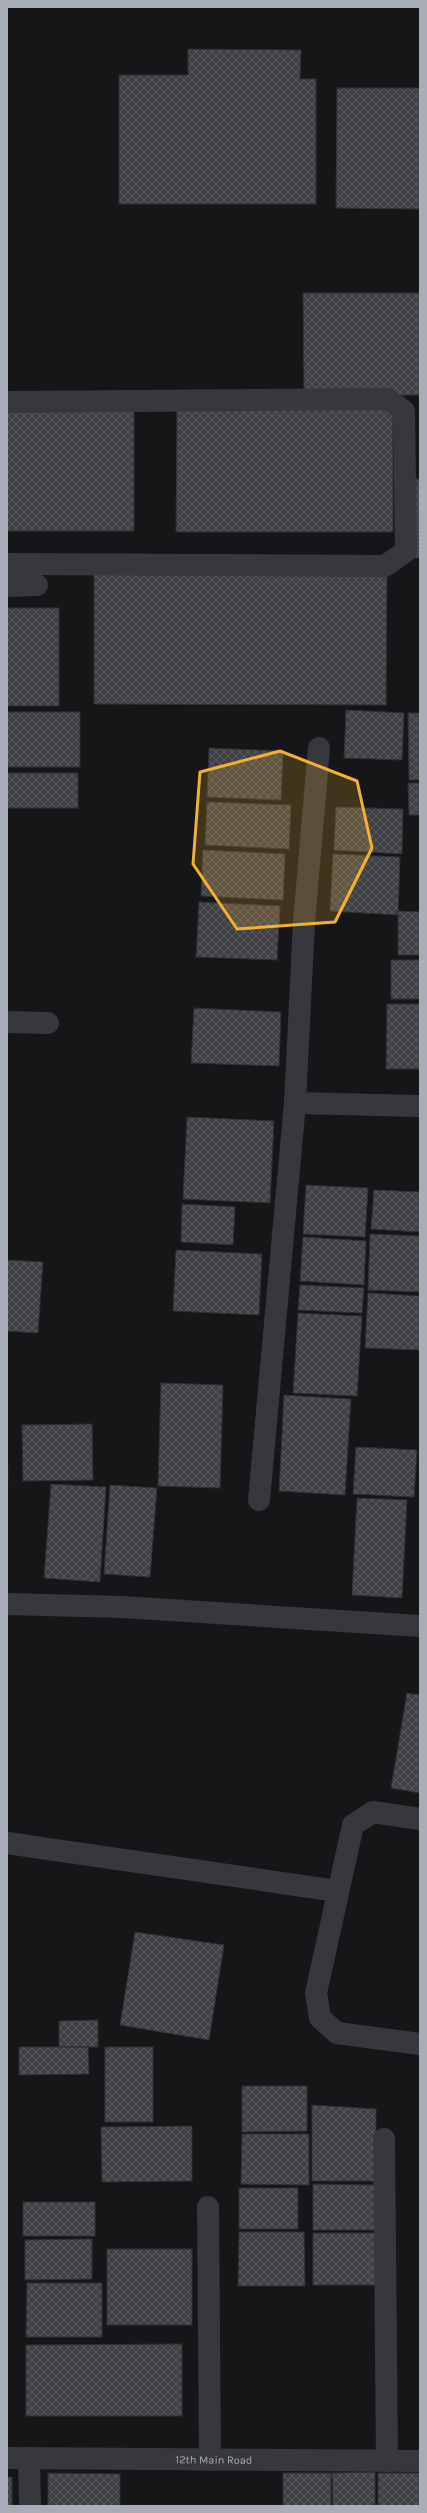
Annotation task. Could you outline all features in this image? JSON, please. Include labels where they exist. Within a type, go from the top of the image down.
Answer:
[{"type":"street","points":[[7,402],[388,399],[404,411],[406,551],[385,566],[7,564]]},
{"type":"street","points":[[7,586],[37,585]]},
{"type":"street","points":[[259,1500],[295,1103],[304,922],[319,748]]},
{"type":"street","points":[[7,1022],[48,1023]]},
{"type":"street","points":[[295,1103],[420,1106]]},
{"type":"street","points":[[7,1604],[122,1607],[420,1626]]},
{"type":"street","points":[[420,1819],[373,1812],[354,1825],[316,1993],[320,2018],[337,2033],[420,2044]]},
{"type":"street","points":[[7,1843],[338,1891]]},
{"type":"street","points":[[384,2139],[387,2461]]},
{"type":"street","points":[[208,2207],[210,2460]]},
{"type":"street","name":"12th Main Road","points":[[7,2458],[420,2461]]},
{"type":"street","points":[[29,2458],[30,2506]]},
{"type":"highlighted area","points":[[280,751],[357,781],[372,848],[335,922],[237,929],[193,864],[200,772]]},
{"type":"building","points":[[188,49],[301,50],[300,79],[316,79],[316,204],[119,204],[119,75],[188,75]]},
{"type":"building","points":[[337,88],[420,88],[420,209],[336,208]]},
{"type":"building","points":[[303,293],[420,293],[420,395],[304,396]]},
{"type":"building","points":[[177,405],[393,405],[393,532],[176,532]]},
{"type":"building","points":[[7,408],[134,409],[134,531],[7,531]]},
{"type":"building","points":[[416,479],[420,479],[420,558],[414,558]]},
{"type":"building","points":[[94,569],[387,570],[386,705],[94,704]]},
{"type":"building","points":[[7,608],[59,608],[59,706],[7,706]]},
{"type":"building","points":[[346,710],[404,713],[402,760],[344,758]]},
{"type":"building","points":[[7,712],[80,712],[80,767],[7,767]]},
{"type":"building","points":[[408,713],[420,713],[420,780],[409,780]]},
{"type":"building","points":[[209,748],[283,751],[281,800],[207,797]]},
{"type":"building","points":[[7,773],[78,773],[78,808],[7,808]]},
{"type":"building","points":[[408,783],[420,783],[420,815],[409,815]]},
{"type":"building","points":[[207,802],[291,805],[289,849],[205,845]]},
{"type":"building","points":[[336,807],[403,809],[402,854],[334,850]]},
{"type":"building","points":[[203,850],[285,854],[283,900],[201,896]]},
{"type":"building","points":[[333,854],[400,857],[398,915],[330,911]]},
{"type":"building","points":[[199,902],[280,906],[277,960],[196,957]]},
{"type":"building","points":[[398,911],[420,912],[420,955],[398,955]]},
{"type":"building","points":[[391,960],[420,960],[420,999],[391,999]]},
{"type":"building","points":[[387,1004],[420,1004],[420,1069],[386,1069]]},
{"type":"building","points":[[194,1008],[281,1012],[279,1066],[191,1063]]},
{"type":"building","points":[[187,1117],[274,1121],[270,1203],[183,1199]]},
{"type":"building","points":[[306,1185],[368,1188],[365,1237],[303,1234]]},
{"type":"building","points":[[374,1190],[420,1192],[420,1232],[371,1229]]},
{"type":"building","points":[[182,1204],[235,1207],[233,1245],[181,1242]]},
{"type":"building","points":[[370,1234],[420,1236],[420,1292],[368,1290]]},
{"type":"building","points":[[303,1237],[366,1241],[364,1285],[300,1281]]},
{"type":"building","points":[[176,1250],[262,1254],[259,1315],[173,1311]]},
{"type":"building","points":[[7,1260],[43,1262],[38,1333],[7,1331]]},
{"type":"building","points":[[300,1285],[364,1288],[362,1313],[298,1310]]},
{"type":"building","points":[[368,1293],[420,1296],[420,1350],[365,1348]]},
{"type":"building","points":[[298,1313],[362,1316],[357,1396],[293,1393]]},
{"type":"building","points":[[161,1383],[223,1385],[220,1488],[158,1486]]},
{"type":"building","points":[[284,1395],[351,1399],[345,1495],[279,1491]]},
{"type":"building","points":[[7,1415],[8,1483],[7,1483]]},
{"type":"building","points":[[92,1424],[93,1480],[23,1481],[22,1425]]},
{"type":"building","points":[[356,1447],[417,1450],[414,1497],[353,1494]]},
{"type":"building","points":[[51,1484],[106,1487],[100,1582],[44,1578]]},
{"type":"building","points":[[110,1485],[157,1488],[150,1577],[104,1574]]},
{"type":"building","points":[[357,1498],[407,1500],[402,1598],[352,1595]]},
{"type":"building","points":[[407,1693],[420,1695],[420,1793],[391,1788]]},
{"type":"building","points":[[135,1932],[224,1945],[209,2040],[120,2025]]},
{"type":"building","points":[[98,2020],[98,2047],[59,2047],[59,2021]]},
{"type":"building","points":[[19,2047],[88,2047],[89,2074],[19,2075]]},
{"type":"building","points":[[105,2047],[153,2047],[153,2122],[105,2122]]},
{"type":"building","points":[[242,2086],[307,2086],[307,2131],[242,2132]]},
{"type":"building","points":[[312,2105],[376,2109],[376,2181],[312,2181]]},
{"type":"building","points":[[192,2126],[192,2181],[102,2182],[101,2127]]},
{"type":"building","points":[[242,2134],[309,2134],[309,2185],[241,2184]]},
{"type":"building","points":[[313,2184],[375,2185],[375,2230],[313,2230]]},
{"type":"building","points":[[239,2188],[298,2188],[298,2229],[239,2229]]},
{"type":"building","points":[[23,2202],[95,2202],[95,2236],[23,2236]]},
{"type":"building","points":[[239,2232],[304,2232],[305,2286],[238,2286]]},
{"type":"building","points":[[313,2233],[376,2233],[376,2285],[313,2285]]},
{"type":"building","points":[[92,2239],[92,2279],[25,2280],[25,2240]]},
{"type":"building","points":[[107,2249],[192,2249],[192,2325],[107,2325]]},
{"type":"building","points":[[27,2283],[102,2283],[102,2337],[26,2337]]},
{"type":"building","points":[[182,2344],[182,2416],[26,2416],[26,2345]]},
{"type":"building","points":[[375,2472],[375,2506],[333,2506],[332,2473]]},
{"type":"building","points":[[48,2473],[120,2474],[120,2506],[48,2506]]},
{"type":"building","points":[[283,2473],[331,2473],[331,2506],[283,2506]]},
{"type":"building","points":[[378,2473],[420,2473],[420,2506],[378,2506]]},
{"type":"building","points":[[7,2477],[12,2477],[12,2506],[7,2506]]}]
